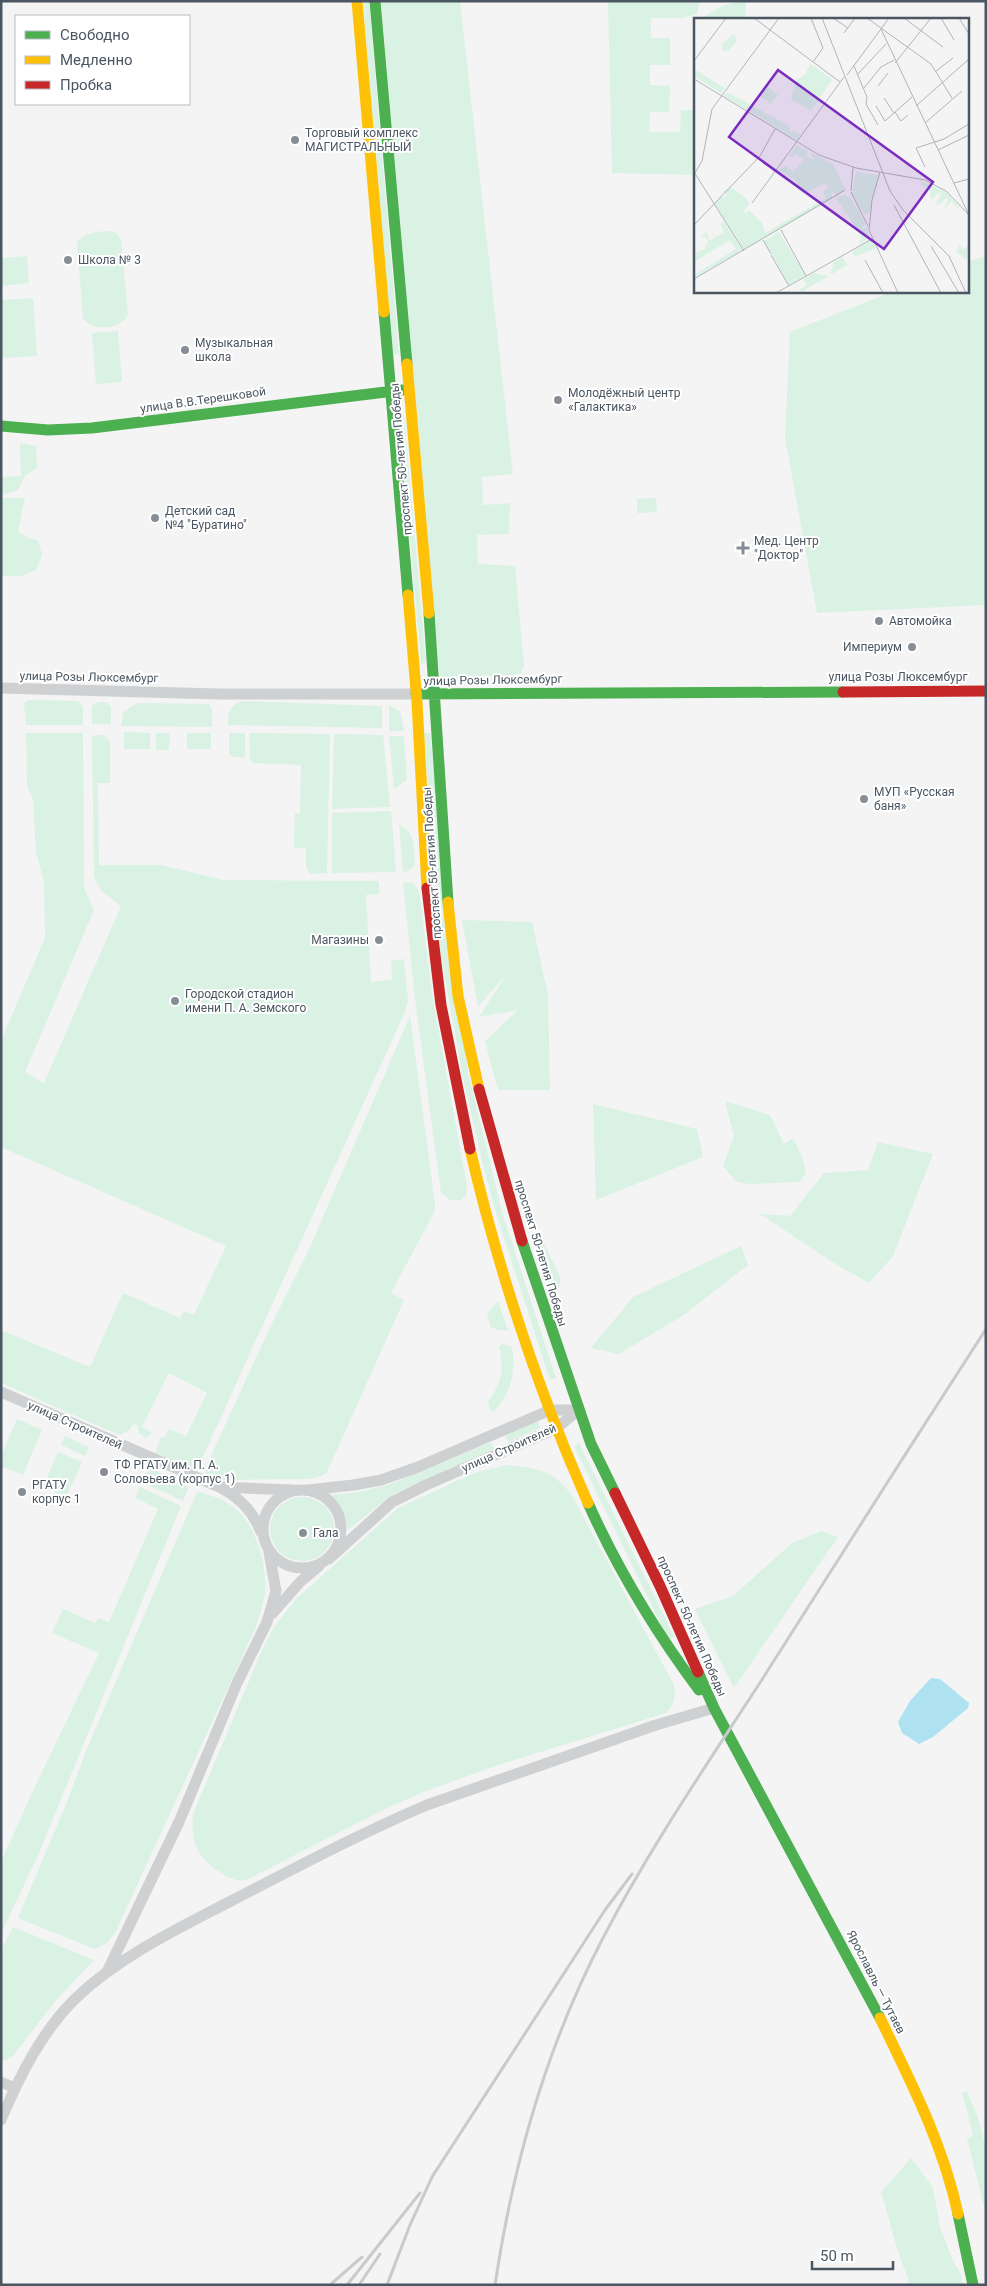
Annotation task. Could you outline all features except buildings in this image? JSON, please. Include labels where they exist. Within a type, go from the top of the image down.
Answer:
[{"type":"main road","name":"проспект 50-летия Победы","points":[[357,1],[416,694],[428,891],[442,1007],[479,1189],[499,1258],[550,1410],[580,1484],[650,1622],[671,1655],[714,1708]]},
{"type":"main road","name":"проспект 50-летия Победы","points":[[375,1],[435,694],[442,832],[458,996],[474,1070],[512,1209],[578,1410],[600,1466],[660,1586],[714,1708]]},
{"type":"main road","name":"улица В.В.Терешковой","points":[[1,426],[45,431],[95,428],[349,395],[409,390]]},
{"type":"main road","name":"улица Розы Люксембург","points":[[416,694],[986,691]]},
{"type":"main road","name":"Ярославль — Тутаев","points":[[714,1708],[877,2012],[925,2110],[940,2148],[953,2191],[973,2285]]},
{"type":"street","name":"улица Розы Люксембург","points":[[1,688],[218,694],[416,694]]},
{"type":"street","name":"улица Строителей","points":[[1,1392],[219,1487],[292,1490]]},
{"type":"street","name":"улица Строителей","points":[[308,1490],[358,1484],[399,1474],[550,1410],[578,1410]]},
{"type":"street","name":"улица Строителей","points":[[267,1622],[295,1588],[392,1502],[426,1485],[557,1428],[578,1410]]},
{"type":"street","points":[[107,1972],[180,1822],[238,1683],[267,1622],[276,1591],[269,1552],[254,1517],[243,1502],[219,1487]]},
{"type":"street","points":[[262,1537],[262,1523],[267,1508],[278,1497],[292,1490],[308,1490],[324,1496],[334,1506],[341,1521],[341,1536],[336,1550],[325,1561],[310,1568],[295,1569],[280,1563],[269,1552]]},
{"type":"street","points":[[1,2120],[15,2088],[50,2028],[62,2012],[107,1972],[190,1922],[400,1816],[656,1725],[714,1708]]},
{"type":"street","points":[[1,2082],[15,2088]]},
{"type":"green space","points":[[363,1],[369,1],[399,354],[393,354]]},
{"type":"green space","points":[[381,1],[460,1],[513,474],[482,477],[483,505],[510,503],[509,534],[477,535],[478,564],[515,566],[524,666],[520,674],[440,680]]},
{"type":"green space","points":[[608,1],[700,1],[697,14],[682,18],[651,18],[651,38],[670,38],[670,65],[650,65],[650,85],[670,86],[669,112],[650,112],[649,132],[680,132],[681,110],[694,110],[694,175],[612,173]]},
{"type":"green space","points":[[739,1],[746,1],[745,18],[702,18],[720,7]]},
{"type":"green space","points":[[111,231],[117,233],[121,240],[128,314],[125,319],[114,326],[92,326],[83,318],[77,243],[88,234]]},
{"type":"green space","points":[[27,256],[29,283],[1,286],[1,258]]},
{"type":"green space","points":[[986,256],[986,605],[817,613],[785,438],[790,332],[891,292],[970,292],[970,261]]},
{"type":"green space","points":[[33,298],[37,356],[1,358],[1,300]]},
{"type":"green space","points":[[118,331],[122,382],[96,384],[92,333]]},
{"type":"green space","points":[[399,414],[404,414],[426,663],[421,663]]},
{"type":"green space","points":[[20,443],[36,446],[37,468],[25,476],[18,490],[1,495],[1,477],[21,476]]},
{"type":"green space","points":[[4,498],[25,498],[18,531],[29,538],[38,540],[42,555],[36,570],[22,576],[1,576],[1,500]]},
{"type":"green space","points":[[656,498],[657,512],[637,513],[637,499]]},
{"type":"green space","points":[[28,700],[78,701],[83,707],[83,725],[26,725],[24,703]]},
{"type":"green space","points":[[243,701],[382,706],[382,728],[228,725],[230,710]]},
{"type":"green space","points":[[98,702],[105,702],[111,707],[111,724],[92,724],[92,706]]},
{"type":"green space","points":[[137,703],[209,704],[212,709],[212,727],[121,726],[123,712]]},
{"type":"green space","points":[[389,705],[400,711],[404,731],[389,731]]},
{"type":"green space","points":[[124,732],[150,733],[150,749],[124,749]]},
{"type":"green space","points":[[26,733],[83,733],[84,888],[94,910],[25,1072],[44,1083],[121,906],[102,892],[94,877],[92,737],[95,735],[104,735],[110,741],[110,783],[98,783],[99,865],[161,865],[224,880],[379,881],[379,894],[366,895],[371,982],[392,980],[391,961],[404,959],[408,1001],[404,1014],[196,1472],[155,1453],[161,1437],[164,1438],[169,1429],[186,1436],[207,1393],[169,1373],[142,1427],[152,1433],[146,1438],[138,1433],[138,1426],[134,1424],[128,1431],[119,1435],[1,1383],[1,1330],[90,1367],[123,1293],[180,1318],[184,1311],[194,1315],[226,1246],[1,1147],[1,1041],[45,938],[44,882],[36,852],[33,800],[27,786]]},
{"type":"green space","points":[[156,733],[170,733],[169,750],[156,750]]},
{"type":"green space","points":[[187,733],[211,733],[211,749],[187,749]]},
{"type":"green space","points":[[229,733],[245,733],[245,758],[234,757],[229,754]]},
{"type":"green space","points":[[249,733],[330,734],[327,873],[310,874],[306,867],[306,848],[294,848],[295,813],[300,813],[301,765],[252,763],[250,759]]},
{"type":"green space","points":[[424,733],[430,733],[468,1072],[502,1212],[556,1378],[550,1380],[496,1213],[462,1073],[440,950]]},
{"type":"green space","points":[[334,734],[383,735],[390,807],[332,809]]},
{"type":"green space","points":[[389,736],[404,736],[407,780],[394,789]]},
{"type":"green space","points":[[391,811],[396,872],[332,873],[332,813]]},
{"type":"green space","points":[[399,824],[409,832],[413,841],[415,865],[408,871],[403,872]]},
{"type":"green space","points":[[403,882],[413,883],[419,891],[433,1000],[467,1186],[466,1196],[461,1200],[450,1200],[441,1192],[415,1000]]},
{"type":"green space","points":[[462,920],[532,922],[548,995],[550,1090],[498,1090],[485,1041],[518,1010],[479,1017],[508,972],[478,1007]]},
{"type":"green space","points":[[410,1016],[435,1211],[391,1293],[404,1300],[327,1472],[322,1476],[309,1479],[220,1480],[206,1475],[205,1469],[272,1323],[310,1247]]},
{"type":"green space","points":[[725,1101],[770,1115],[784,1144],[793,1138],[803,1159],[806,1173],[799,1182],[750,1184],[737,1182],[723,1166],[734,1136]]},
{"type":"green space","points":[[593,1104],[697,1129],[703,1157],[596,1200]]},
{"type":"green space","points":[[878,1142],[933,1154],[893,1256],[869,1283],[832,1262],[760,1214],[790,1216],[824,1173],[868,1170]]},
{"type":"green space","points":[[534,1240],[545,1245],[561,1279],[559,1289],[553,1298]]},
{"type":"green space","points":[[741,1246],[748,1265],[685,1314],[619,1354],[591,1348],[633,1297]]},
{"type":"green space","points":[[498,1301],[508,1331],[497,1330],[490,1326],[487,1313]]},
{"type":"green space","points":[[503,1344],[512,1347],[513,1365],[511,1382],[504,1398],[493,1413],[488,1401],[493,1395],[501,1375],[499,1346]]},
{"type":"green space","points":[[17,1419],[42,1430],[23,1475],[1,1466],[1,1456]]},
{"type":"green space","points":[[538,1421],[540,1428],[508,1442],[505,1435]]},
{"type":"green space","points":[[65,1436],[89,1447],[85,1456],[61,1445]]},
{"type":"green space","points":[[492,1442],[494,1449],[393,1494],[348,1530],[341,1508],[329,1495],[359,1492],[388,1485]]},
{"type":"green space","points":[[579,1443],[674,1636],[671,1639],[668,1639],[575,1448],[575,1445]]},
{"type":"green space","points":[[58,1452],[82,1462],[66,1497],[43,1487]]},
{"type":"green space","points":[[506,1465],[543,1471],[557,1479],[571,1494],[674,1685],[675,1697],[671,1707],[666,1713],[495,1766],[423,1792],[385,1809],[247,1879],[238,1880],[218,1871],[202,1856],[195,1843],[193,1814],[262,1650],[274,1627],[296,1599],[398,1508],[474,1473]]},
{"type":"green space","points":[[153,1469],[186,1485],[188,1489],[183,1501],[144,1483],[147,1472]]},
{"type":"green space","points":[[140,1487],[181,1506],[39,1853],[1,1934],[1,1862],[99,1653],[52,1633],[63,1609],[95,1623],[98,1618],[109,1622],[158,1509],[135,1498]]},
{"type":"green space","points":[[197,1492],[214,1497],[230,1505],[239,1512],[251,1528],[260,1549],[264,1571],[264,1601],[255,1629],[115,1933],[108,1942],[95,1949],[18,1918],[67,1802],[86,1751]]},
{"type":"green space","points":[[302,1497],[314,1499],[325,1506],[332,1517],[334,1529],[332,1541],[325,1552],[314,1559],[302,1561],[290,1559],[279,1552],[272,1541],[270,1529],[272,1517],[279,1506],[290,1499]]},
{"type":"green space","points":[[821,1531],[838,1537],[734,1688],[695,1609],[733,1596],[792,1543]]},
{"type":"green space","points":[[13,1927],[94,1960],[58,1998],[12,2057],[1,2062],[1,1949]]},
{"type":"green space","points":[[962,2092],[967,2092],[977,2115],[986,2148],[986,2214],[967,2139],[973,2135]]},
{"type":"green space","points":[[911,2158],[933,2188],[940,2227],[954,2263],[961,2274],[962,2285],[909,2285],[881,2192]]},
{"type":"water","points":[[931,1678],[940,1679],[969,1703],[968,1708],[933,1737],[919,1744],[902,1733],[898,1722],[910,1701]]},
{"type":"railway","points":[[495,2285],[511,2195],[534,2107],[565,2021],[603,1938],[640,1871],[680,1806],[986,1329]]},
{"type":"railway","points":[[387,2285],[410,2225],[432,2177],[605,1910],[632,1874]]},
{"type":"railway","points":[[347,2285],[420,2193]]},
{"type":"railway","points":[[359,2285],[380,2254]]},
{"type":"railway","points":[[330,2285],[362,2257]]},
{"type":"traffic: fast","points":[[375,1],[407,364]]},
{"type":"traffic: fast","points":[[384,312],[408,595]]},
{"type":"traffic: fast","points":[[1,426],[48,430],[92,428],[402,390]]},
{"type":"traffic: fast","points":[[429,613],[448,902]]},
{"type":"traffic: fast","points":[[416,694],[843,692]]},
{"type":"traffic: fast","points":[[522,1241],[591,1444],[615,1493]]},
{"type":"traffic: fast","points":[[588,1503],[638,1600],[699,1690]]},
{"type":"traffic: fast","points":[[698,1672],[714,1708],[880,2018]]},
{"type":"traffic: fast","points":[[958,2214],[973,2285]]},
{"type":"traffic: slow","points":[[357,1],[384,312]]},
{"type":"traffic: slow","points":[[407,364],[429,613]]},
{"type":"traffic: slow","points":[[408,595],[417,702],[427,888]]},
{"type":"traffic: slow","points":[[448,902],[458,996],[479,1089]]},
{"type":"traffic: slow","points":[[470,1149],[506,1284],[552,1417],[588,1503]]},
{"type":"traffic: slow","points":[[880,2018],[935,2138],[952,2188],[958,2214]]},
{"type":"traffic: jam","points":[[843,692],[986,691]]},
{"type":"traffic: jam","points":[[427,888],[441,1005],[470,1149]]},
{"type":"traffic: jam","points":[[479,1089],[522,1241]]},
{"type":"traffic: jam","points":[[615,1493],[660,1586],[698,1672]]},
{"type":"place","name":"Торговый комплекс МАГИСТРАЛЬНЫЙ","points":[[295,140]]},
{"type":"place","name":"Школа № 3","points":[[68,260]]},
{"type":"place","name":"Музыкальная школа","points":[[185,350]]},
{"type":"place","name":"Молодёжный центр «Галактика»","points":[[558,400]]},
{"type":"place","name":"Детский сад №4 \"Буратино\"","points":[[155,518]]},
{"type":"place","name":"Мед. Центр \"Доктор\"","points":[[743,548]]},
{"type":"place","name":"Автомойка","points":[[879,621]]},
{"type":"place","name":"Империум","points":[[912,647]]},
{"type":"place","name":"МУП «Русская баня»","points":[[864,799]]},
{"type":"place","name":"Магазины","points":[[379,940]]},
{"type":"place","name":"Городской стадион имени П. А. Земского","points":[[175,1001]]},
{"type":"place","name":"ТФ РГАТУ им. П. А. Соловьева (корпус 1)","points":[[104,1472]]},
{"type":"place","name":"РГАТУ корпус 1","points":[[22,1492]]},
{"type":"place","name":"Гала","points":[[303,1533]]}]
